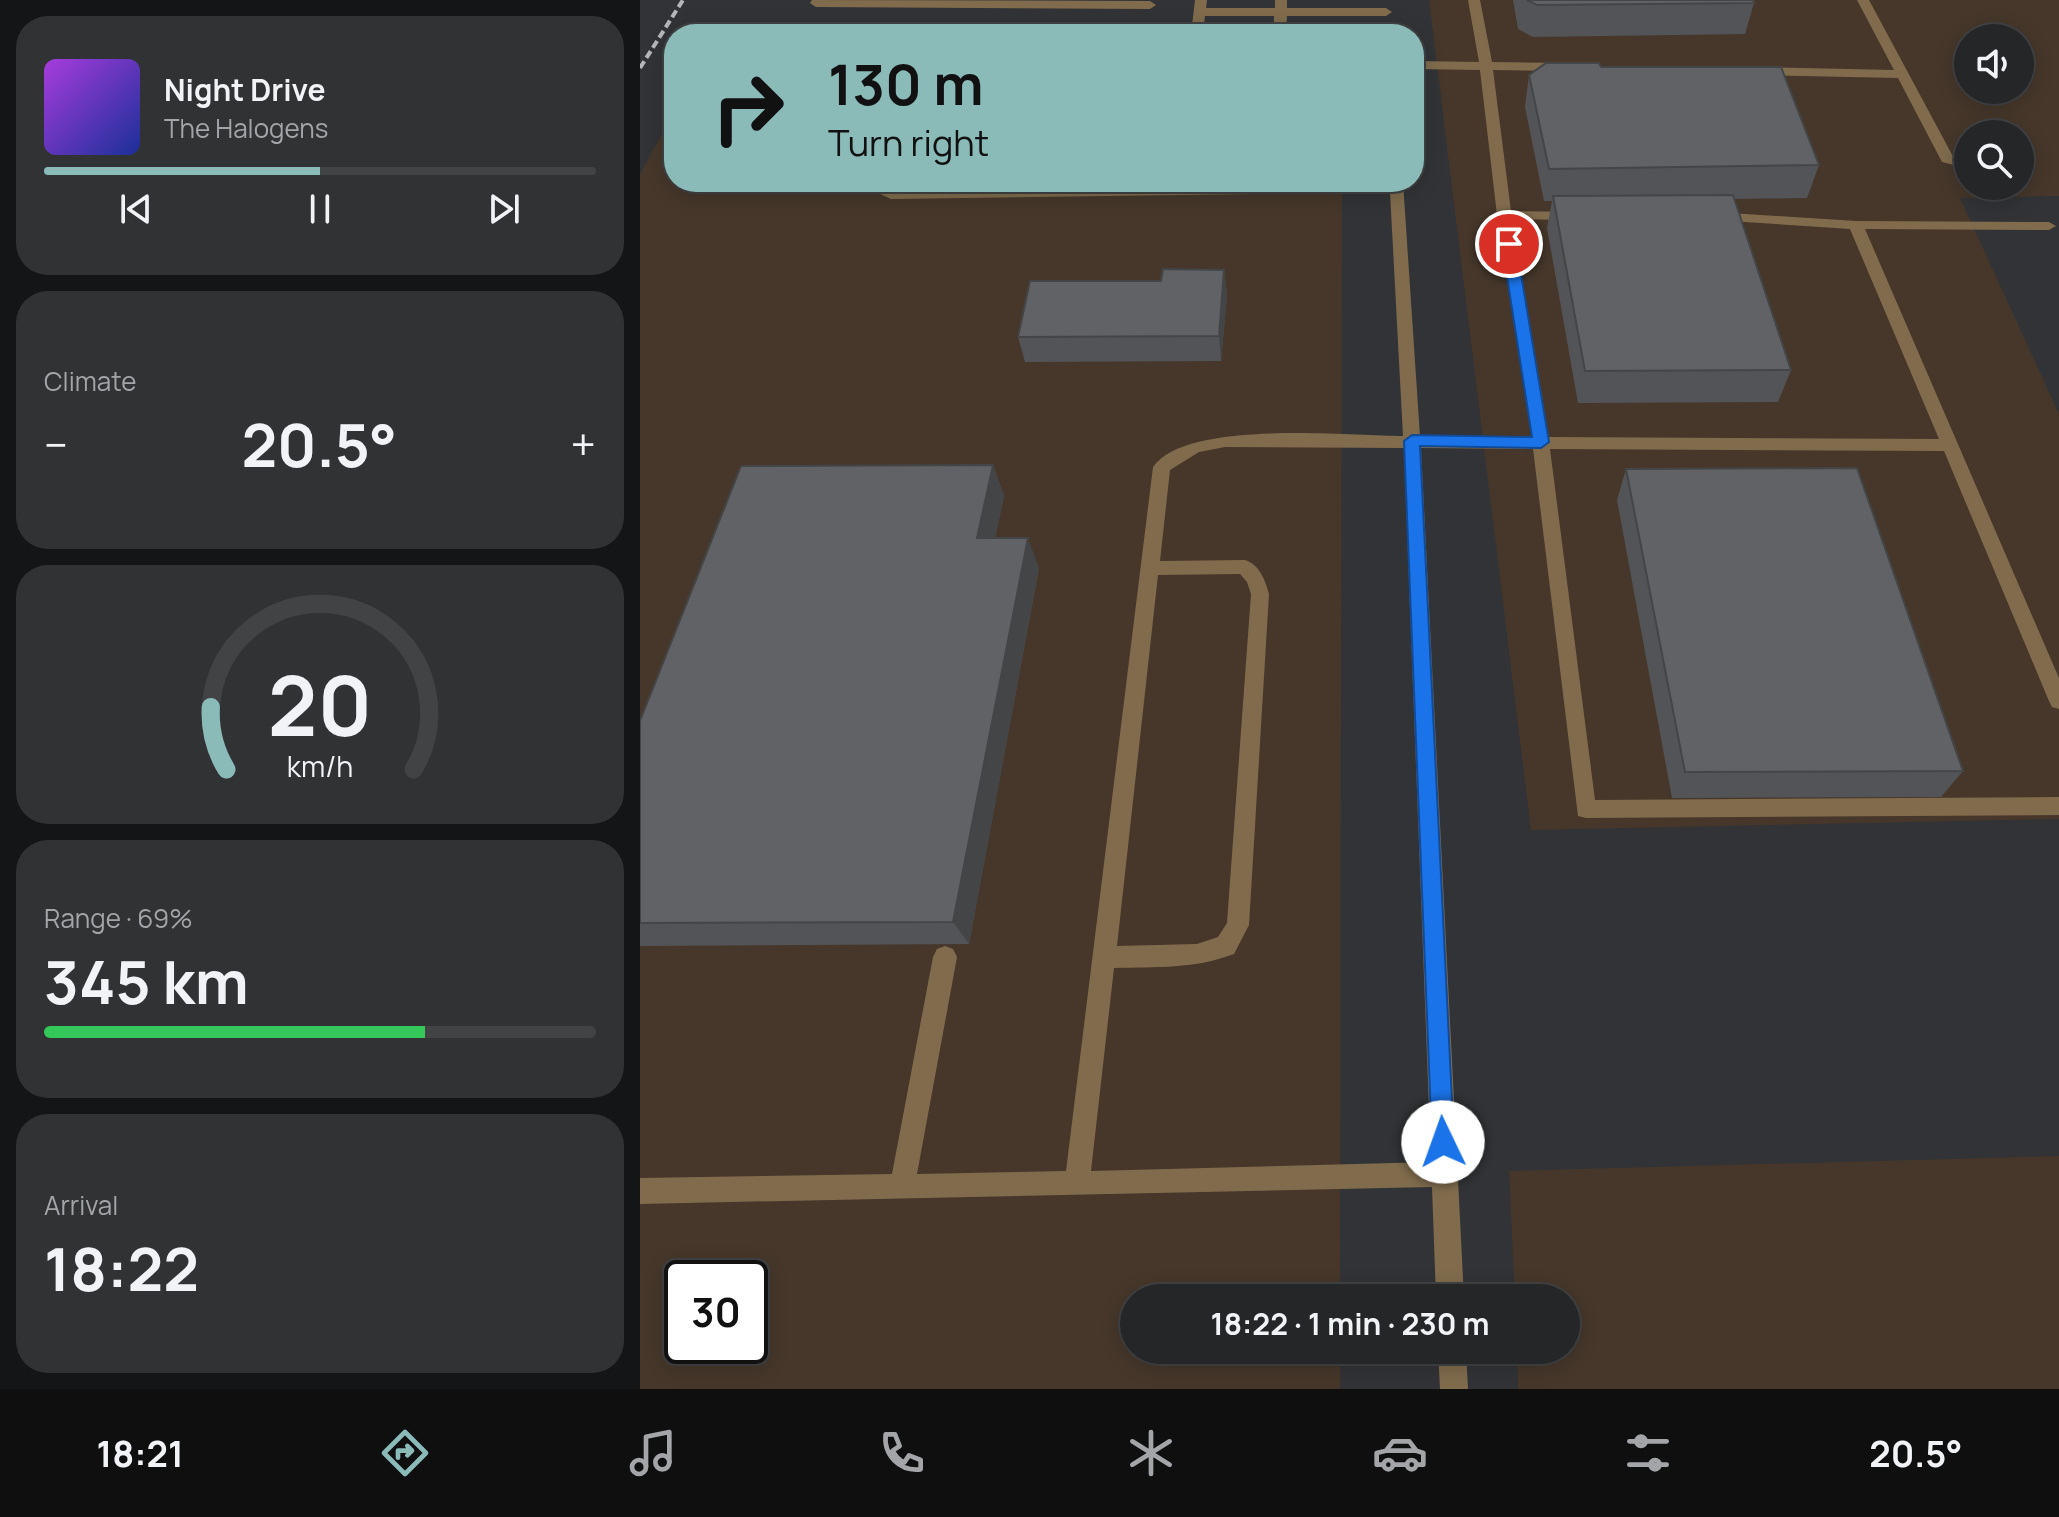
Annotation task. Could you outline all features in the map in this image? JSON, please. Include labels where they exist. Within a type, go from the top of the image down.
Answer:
[{"type":"street","points":[[818,0],[816,3],[1150,5]]},
{"type":"street","points":[[1474,0],[1486,65],[1504,215],[1541,442],[1586,809],[2059,806]]},
{"type":"street","points":[[1863,0],[1949,162]]},
{"type":"street","points":[[1200,6],[1281,6],[1386,12]]},
{"type":"street","points":[[1424,65],[1582,67]]},
{"type":"street","points":[[1742,71],[1901,74]]},
{"type":"street","points":[[884,192],[891,195],[1019,192]]},
{"type":"street","points":[[1396,192],[1412,441],[1449,1284]]},
{"type":"street","points":[[1504,215],[1594,216]]},
{"type":"street","points":[[1699,216],[1856,225],[2049,226]]},
{"type":"street","points":[[1856,225],[2059,701]]},
{"type":"street","points":[[1077,1184],[1162,467],[1194,447],[1225,441],[1950,445]]},
{"type":"street","points":[[1104,957],[1197,955],[1226,946],[1238,925],[1260,594],[1256,579],[1245,567],[1150,568]]},
{"type":"street","points":[[902,1187],[945,957]]},
{"type":"street","points":[[640,1191],[1444,1174]]},
{"type":"street","points":[[1453,1364],[1454,1389]]},
{"type":"shaded area","points":[[1429,0],[2059,0],[2059,196],[2034,197],[2034,120],[1954,120],[1954,200],[1961,200],[2059,414],[2059,819],[1531,830]]},
{"type":"shaded area","points":[[664,130],[664,192],[1342,192],[1340,1284],[1120,1284],[1120,1364],[1340,1364],[1340,1389],[640,1389],[640,174]]},
{"type":"shaded area","points":[[2059,1156],[2059,1389],[1518,1389],[1517,1364],[1580,1364],[1580,1284],[1514,1284],[1509,1171]]},
{"type":"building","points":[[1527,0],[1753,0],[1754,3],[1537,5]]},
{"type":"building","points":[[1546,63],[1599,63],[1601,67],[1781,67],[1819,165],[1549,169],[1529,75]]},
{"type":"building","points":[[1733,195],[1791,370],[1585,371],[1553,196]]},
{"type":"building","points":[[1163,269],[1224,270],[1219,336],[1018,337],[1030,281],[1161,281]]},
{"type":"building","points":[[993,465],[977,538],[1028,538],[953,922],[640,923],[640,721],[741,466]]},
{"type":"building","points":[[1857,468],[1963,771],[1685,772],[1626,469]]},
{"type":"railway","points":[[668,24],[683,0]]},
{"type":"railway","points":[[640,68],[664,30]]},
{"type":"route","points":[[1443,1142],[1412,441],[1541,442],[1509,244]]}]
